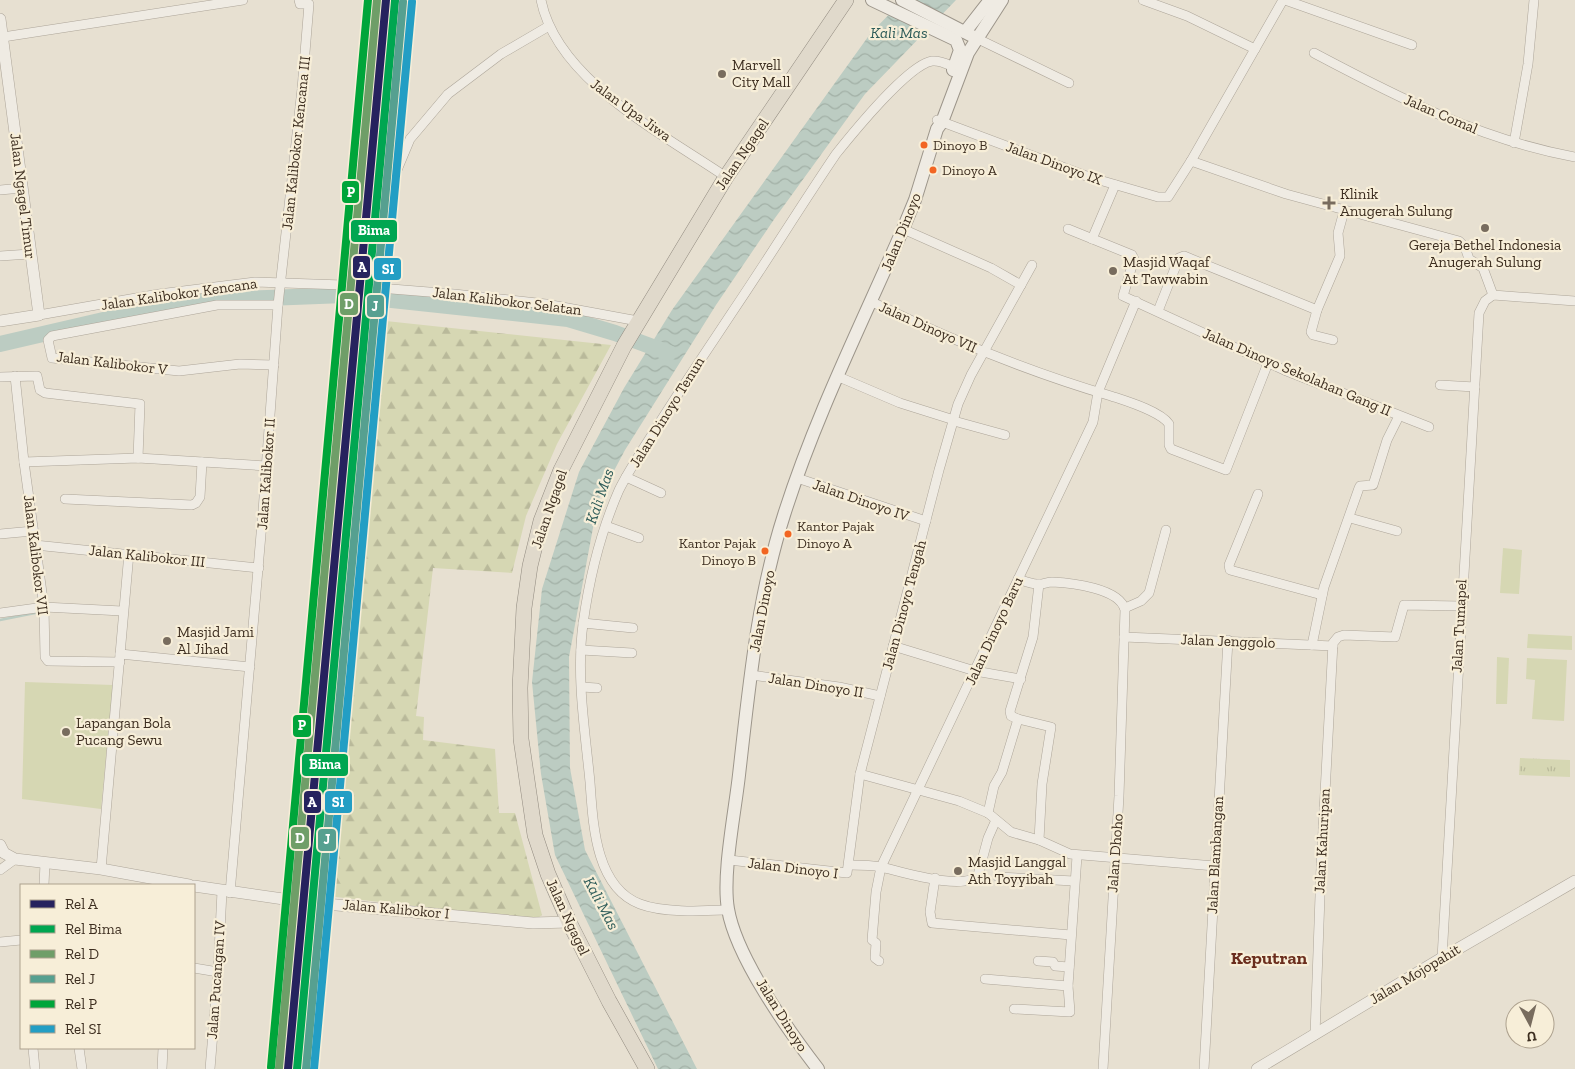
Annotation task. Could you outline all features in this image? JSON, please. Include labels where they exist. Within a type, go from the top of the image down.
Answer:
[{"type":"highway","name":"Jalan Ngagel","points":[[647,1069],[609,1001],[569,922],[539,850],[526,781],[520,688],[524,608],[530,566],[546,507],[580,428],[624,346],[726,177],[846,0]]},
{"type":"main road","points":[[902,0],[962,34]]},
{"type":"main road","points":[[962,34],[990,0]]},
{"type":"main road","points":[[962,34],[1002,0]]},
{"type":"main road","points":[[878,2],[962,34]]},
{"type":"main road","name":"Jalan Dinoyo","points":[[818,1069],[762,987],[743,950],[728,910],[729,860],[751,675],[765,592],[783,516],[809,441],[872,302],[915,200],[959,48],[956,40],[962,34]]},
{"type":"main road","name":"Jalan Dinoyo","points":[[938,124],[962,34]]},
{"type":"street","points":[[3,37],[243,0]]},
{"type":"street","points":[[374,225],[379,170],[402,0]]},
{"type":"street","name":"Jalan Upa Jiwa","points":[[541,0],[549,26],[573,62],[595,86],[726,177]]},
{"type":"street","points":[[1142,0],[1194,20],[1255,49]]},
{"type":"street","points":[[1412,45],[1284,0],[1191,160],[1278,192],[1459,241],[1465,247],[1469,259],[1483,268],[1490,296],[1575,300]]},
{"type":"street","points":[[1514,143],[1528,64],[1534,0]]},
{"type":"street","name":"Jalan Kalibokor Kencana","points":[[39,315],[177,292],[255,282],[344,285],[349,283],[370,1]]},
{"type":"street","name":"Jalan Kalibokor Kencana III","points":[[282,282],[302,89],[304,2]]},
{"type":"street","name":"Jalan Ngagel Timur","points":[[0,19],[3,37],[3,56],[39,315]]},
{"type":"street","points":[[374,225],[407,144],[436,106],[448,94],[501,54],[549,26]]},
{"type":"street","points":[[962,34],[1070,83]]},
{"type":"street","name":"Jalan Comal","points":[[1314,53],[1449,120],[1514,143],[1575,157]]},
{"type":"street","name":"Jalan Dinoyo Tenun","points":[[728,910],[650,907],[624,895],[601,857],[595,832],[582,687],[581,650],[583,623],[606,526],[626,477],[686,380],[849,138],[862,121],[917,68],[933,61],[954,67]]},
{"type":"street","name":"Jalan Dinoyo IX","points":[[938,124],[1114,185],[1158,197],[1168,197],[1191,160]]},
{"type":"street","points":[[1092,239],[1114,185]]},
{"type":"street","points":[[0,190],[22,188]]},
{"type":"street","points":[[1333,340],[1311,334],[1317,310],[1340,256],[1338,233],[1344,211]]},
{"type":"street","name":"Jalan Kalibokor Selatan","points":[[374,225],[376,287],[546,304],[636,325]]},
{"type":"street","points":[[903,229],[991,268],[1021,285]]},
{"type":"street","points":[[1068,229],[1132,255],[1134,259],[1123,296],[1136,301]]},
{"type":"street","points":[[0,256],[30,254]]},
{"type":"street","points":[[1162,313],[1179,258],[1184,256],[1317,310]]},
{"type":"street","name":"Jalan Dinoyo Tengah","points":[[850,865],[860,774],[954,420],[966,385],[1032,264]]},
{"type":"street","name":"Jalan Kalibokor II","points":[[226,892],[259,568],[278,300],[282,282]]},
{"type":"street","name":"Jalan Tumapel","points":[[1442,958],[1478,318],[1481,307],[1490,296]]},
{"type":"street","name":"Jalan Kalibokor V","points":[[274,365],[240,364],[181,371],[52,358],[48,340],[52,336],[217,305],[278,300]]},
{"type":"street","name":"Jalan Dinoyo Sekolahan Gang II","points":[[1136,301],[1268,363],[1429,427]]},
{"type":"street","name":"Jalan Dinoyo Baru","points":[[879,961],[876,958],[876,943],[872,940],[876,892],[881,867],[1093,422],[1098,392],[1136,301]]},
{"type":"street","name":"Jalan Dinoyo VII","points":[[872,302],[984,352],[1137,405],[1164,418],[1169,424],[1168,445],[1171,449],[1225,470],[1228,469],[1268,363]]},
{"type":"street","points":[[0,321],[39,315]]},
{"type":"street","name":"Jalan Kalibokor VII","points":[[15,376],[24,462],[44,612],[44,657],[47,660],[120,658]]},
{"type":"street","points":[[0,377],[37,376],[40,390],[45,393],[140,404],[138,458]]},
{"type":"street","points":[[838,377],[900,403],[1004,435]]},
{"type":"street","points":[[1440,385],[1475,387]]},
{"type":"street","points":[[1312,644],[1322,595],[1337,547],[1350,518],[1360,486],[1373,485],[1386,440],[1399,416]]},
{"type":"street","points":[[24,462],[138,458],[267,466]]},
{"type":"street","points":[[65,499],[192,505],[200,497],[202,462]]},
{"type":"street","points":[[626,477],[662,493]]},
{"type":"street","name":"Jalan Dinoyo IV","points":[[797,478],[926,521]]},
{"type":"street","points":[[1258,494],[1229,565],[1230,570],[1322,595]]},
{"type":"street","points":[[1350,518],[1396,531]]},
{"type":"street","points":[[606,526],[639,538]]},
{"type":"street","points":[[1018,579],[1039,584],[1055,582],[1088,586],[1111,596],[1125,608],[1141,601],[1149,593],[1166,530]]},
{"type":"street","points":[[0,534],[33,531]]},
{"type":"street","name":"Jalan Kalibokor III","points":[[35,545],[259,568]]},
{"type":"street","points":[[101,869],[120,658],[122,611],[129,554]]},
{"type":"street","points":[[1038,840],[1042,784],[1051,727],[1011,716],[1010,712],[1022,679],[1033,637],[1039,584]]},
{"type":"street","points":[[1333,646],[1338,637],[1342,635],[1396,637],[1404,605],[1461,606]]},
{"type":"street","name":"Jalan Dhoho","points":[[1103,1069],[1120,788],[1125,608]]},
{"type":"street","points":[[0,613],[122,611]]},
{"type":"street","points":[[583,623],[632,628]]},
{"type":"street","name":"Jalan Jenggolo","points":[[1124,637],[1333,646]]},
{"type":"street","name":"Jalan Blambangan","points":[[1204,1069],[1228,640]]},
{"type":"street","points":[[893,646],[975,671],[1022,679]]},
{"type":"street","name":"Jalan Kahuripan","points":[[1314,1035],[1333,646]]},
{"type":"street","points":[[581,650],[632,653]]},
{"type":"street","points":[[120,658],[250,666]]},
{"type":"street","name":"Jalan Dinoyo II","points":[[751,675],[839,687],[880,696]]},
{"type":"street","points":[[582,687],[597,688]]},
{"type":"street","points":[[988,813],[994,786],[1002,772],[1018,718]]},
{"type":"street","points":[[860,774],[959,801],[988,813],[1011,832],[1038,840],[1076,856],[1215,866]]},
{"type":"street","points":[[850,865],[881,867],[901,874],[964,882],[977,877],[988,838],[996,820]]},
{"type":"street","points":[[0,845],[4,853],[15,859],[101,869],[184,884]]},
{"type":"street","points":[[1014,1009],[1070,1012],[1068,986],[1076,856]]},
{"type":"street","points":[[0,870],[15,859]]},
{"type":"street","name":"Jalan Dinoyo I","points":[[729,860],[843,874],[847,873],[850,865]]},
{"type":"street","points":[[44,884],[45,863]]},
{"type":"street","points":[[998,877],[1074,882]]},
{"type":"street","points":[[935,878],[930,912],[932,923],[1071,934]]},
{"type":"street","name":"Jalan Mojopahit","points":[[1257,1069],[1575,881]]},
{"type":"street","name":"Jalan Kalibokor I","points":[[195,886],[306,902],[533,923],[569,922]]},
{"type":"street","name":"Jalan Pucangan IV","points":[[210,1069],[226,892]]},
{"type":"street","points":[[292,1069],[306,902]]},
{"type":"street","points":[[0,942],[20,940]]},
{"type":"street","points":[[1038,961],[1053,962],[1055,966],[1069,967]]},
{"type":"street","points":[[195,968],[218,972]]},
{"type":"street","points":[[985,979],[1068,986]]},
{"type":"street","points":[[32,1049],[35,1069]]},
{"type":"street","points":[[79,1049],[82,1069]]},
{"type":"street","points":[[162,1069],[163,1049]]},
{"type":"green space","points":[[367,319],[611,345],[557,444],[526,516],[512,573],[433,568],[416,716],[424,717],[423,740],[495,749],[499,813],[515,813],[542,915],[535,920],[319,895]]},
{"type":"green space","points":[[1503,548],[1522,550],[1519,594],[1500,593]]},
{"type":"green space","points":[[1528,634],[1572,636],[1572,650],[1527,648]]},
{"type":"green space","points":[[1497,657],[1509,658],[1507,704],[1496,704]]},
{"type":"green space","points":[[1527,658],[1567,660],[1564,721],[1532,719],[1535,680],[1526,679]]},
{"type":"green space","name":"Lapangan Bola Pucang Sewu","points":[[25,682],[113,685],[101,809],[22,799]]},
{"type":"green space","points":[[1520,758],[1570,760],[1570,777],[1519,775]]},
{"type":"water","name":"Kali Mas","points":[[903,0],[956,0],[865,94],[775,218],[716,305],[625,450],[598,501],[569,657],[570,768],[585,850],[697,1069],[658,1069],[555,855],[541,774],[532,682],[542,589],[579,472],[624,388],[672,310],[870,34]]},
{"type":"waterway","points":[[0,344],[112,318],[211,300],[345,295],[568,319],[615,333],[669,353]]},
{"type":"waterway","points":[[0,620],[40,612]]},
{"type":"rail line","name":"P","points":[[271,1067],[368,0]]},
{"type":"rail line","name":"D","points":[[279,1068],[377,0]]},
{"type":"rail line","name":"A","points":[[288,1069],[386,0]]},
{"type":"rail line","name":"Bima","points":[[297,1069],[395,1]]},
{"type":"rail line","name":"J","points":[[306,1069],[403,2]]},
{"type":"rail line","name":"SI","points":[[314,1069],[412,2]]},
{"type":"place","name":"Marvell City Mall","points":[[722,74]]},
{"type":"place","name":"Dinoyo B","points":[[924,145]]},
{"type":"place","name":"Dinoyo A","points":[[933,170]]},
{"type":"place","name":"Klinik Anugerah Sulung","points":[[1329,203]]},
{"type":"place","name":"Gereja Bethel Indonesia Anugerah Sulung","points":[[1485,228]]},
{"type":"place","name":"Masjid Waqaf At Tawwabin","points":[[1113,271]]},
{"type":"place","name":"Kantor Pajak Dinoyo A","points":[[788,534]]},
{"type":"place","name":"Kantor Pajak Dinoyo B","points":[[765,551]]},
{"type":"place","name":"Masjid Jami Al Jihad","points":[[167,641]]},
{"type":"place","name":"Lapangan Bola Pucang Sewu","points":[[66,732]]},
{"type":"place","name":"Masjid Langgal Ath Toyyibah","points":[[958,871]]},
{"type":"district","name":"Keputran","points":[[1269,958]]}]
